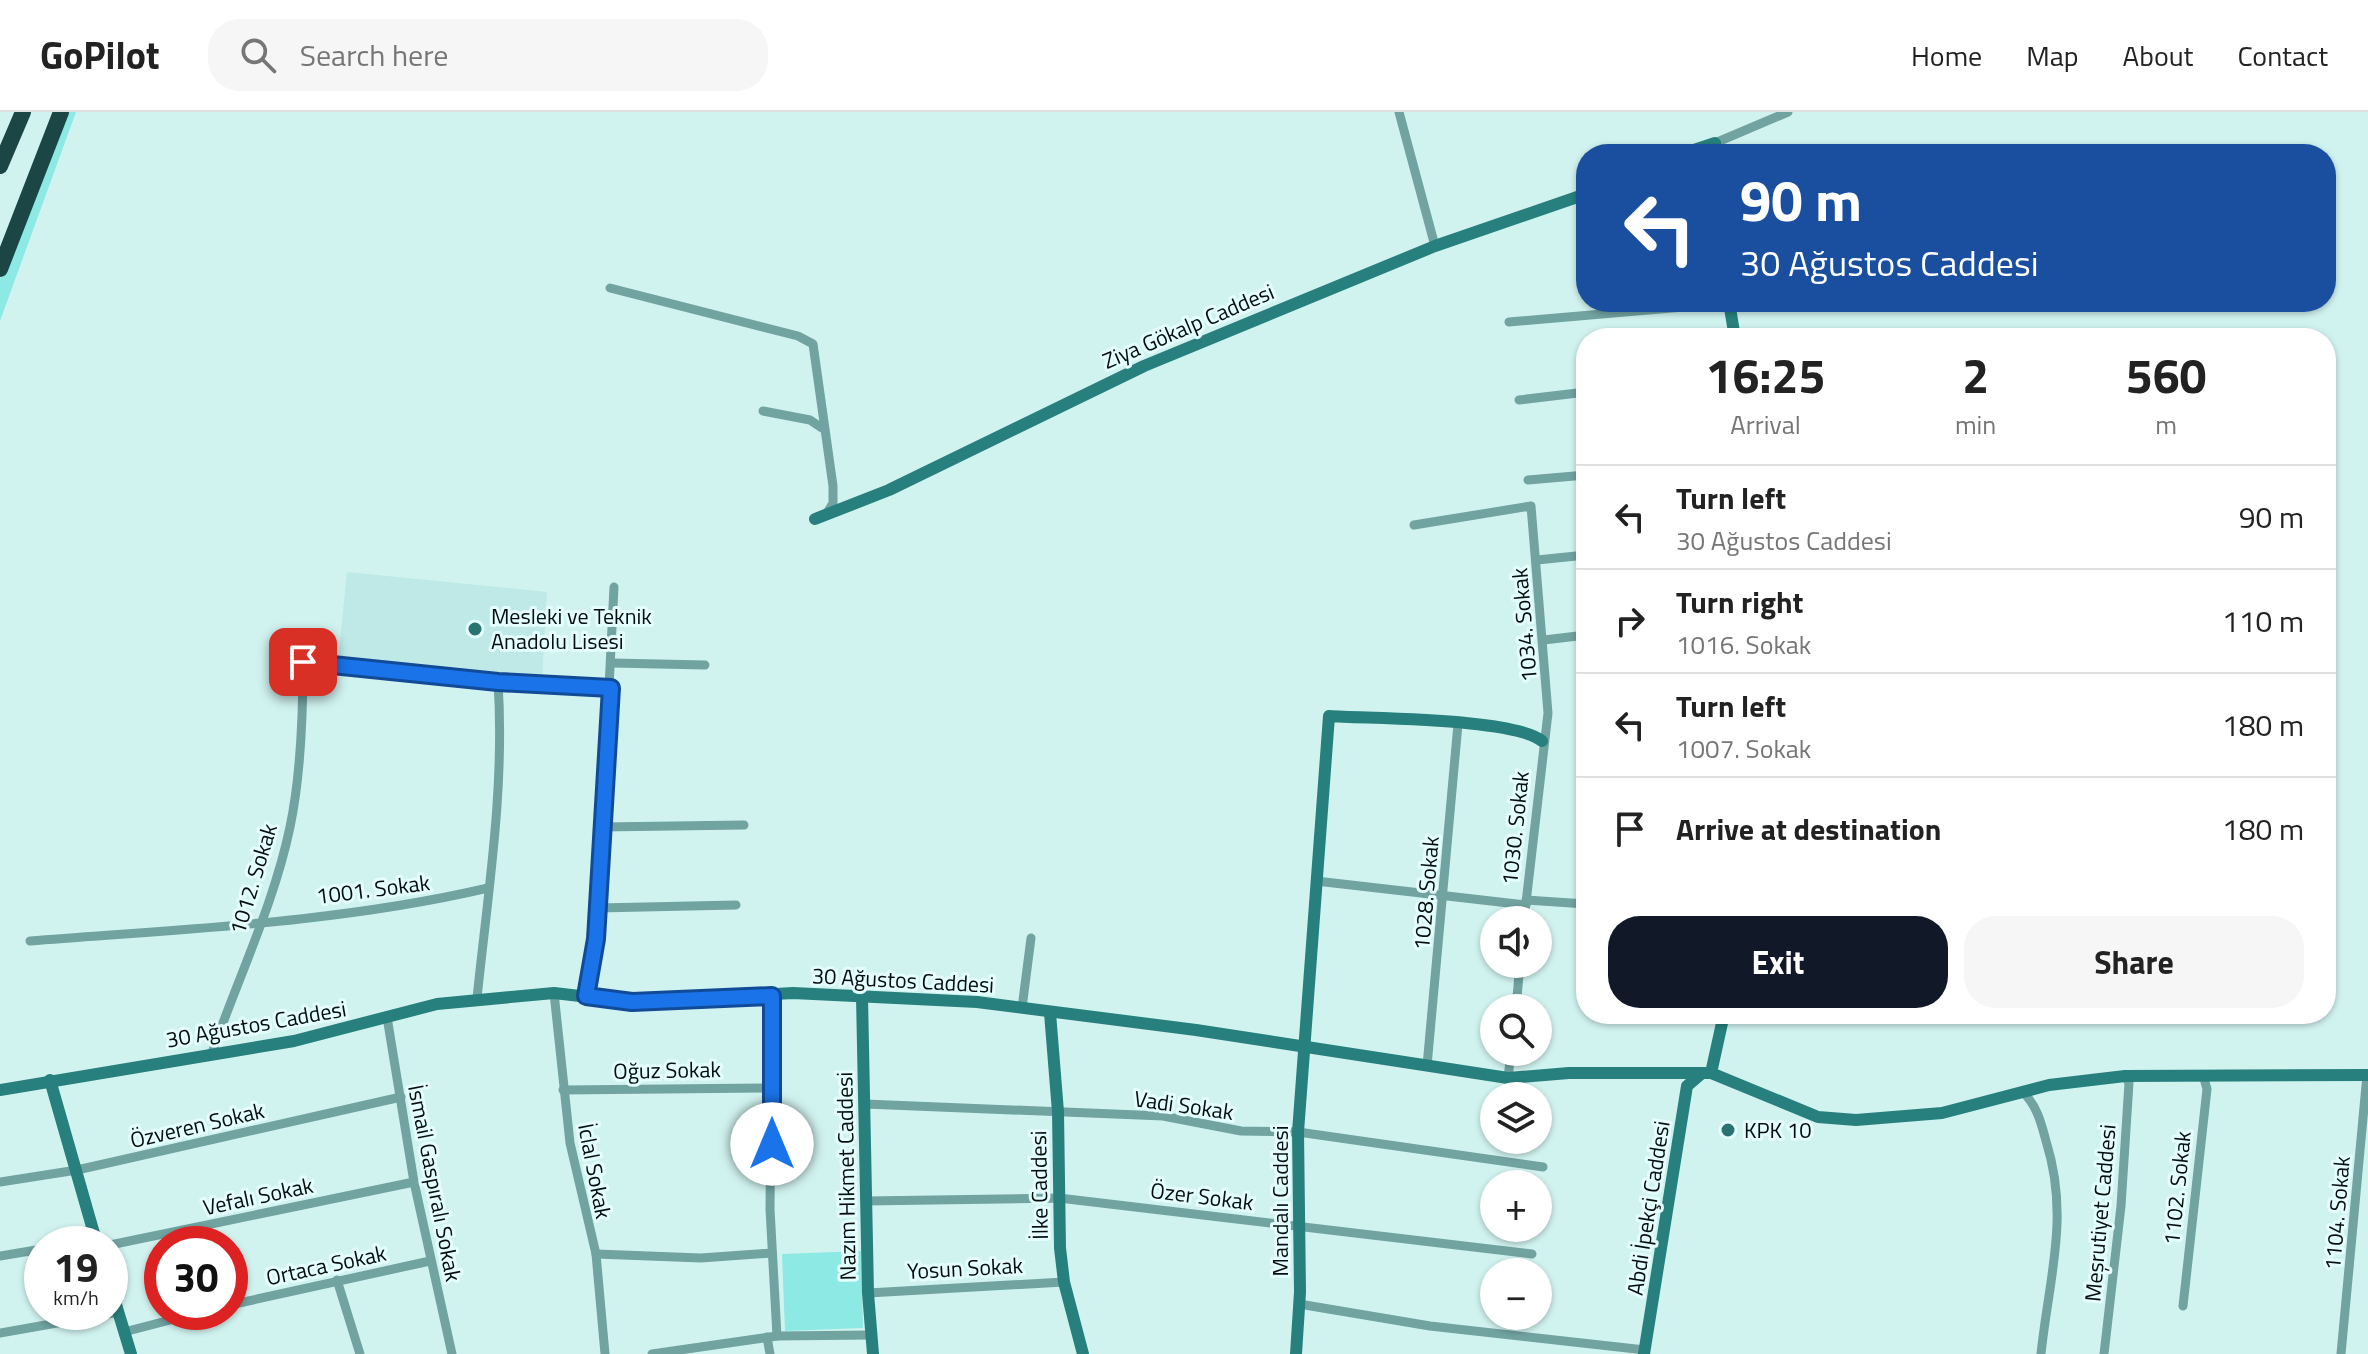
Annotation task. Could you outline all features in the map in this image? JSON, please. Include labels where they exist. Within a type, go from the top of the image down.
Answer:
[{"type":"highway","points":[[0,166],[23,112]]},
{"type":"highway","points":[[0,269],[61,112]]},
{"type":"street","points":[[1399,112],[1435,246]]},
{"type":"street","points":[[1723,144],[1788,112]]},
{"type":"street","name":"Ziya Gökalp Caddesi","points":[[821,516],[889,490],[1095,387],[1435,246],[1576,197]]},
{"type":"street","points":[[610,288],[804,339],[813,344],[822,428],[833,486],[833,503],[821,516]]},
{"type":"street","points":[[1509,322],[1620,312]]},
{"type":"street","points":[[1519,400],[1576,393]]},
{"type":"street","points":[[763,411],[810,420],[822,428]]},
{"type":"street","points":[[1528,480],[1576,476]]},
{"type":"street","name":"1034. Sokak","points":[[1414,525],[1531,506],[1548,713],[1542,741]]},
{"type":"street","points":[[1537,560],[1576,556]]},
{"type":"street","points":[[586,996],[593,970],[598,908],[614,587]]},
{"type":"street","points":[[1544,640],[1576,636]]},
{"type":"street","name":"1012. Sokak","points":[[212,1053],[262,921],[290,826],[303,703],[303,662],[498,682]]},
{"type":"street","points":[[612,663],[705,665]]},
{"type":"street","points":[[477,998],[502,739],[498,682],[611,688]]},
{"type":"street","name":"Mandalı Caddesi","points":[[1296,1354],[1299,1304],[1298,1132],[1329,716],[1458,724]]},
{"type":"street","points":[[1458,724],[1498,725],[1533,733],[1542,741]]},
{"type":"street","name":"1028. Sokak","points":[[1427,1066],[1458,724]]},
{"type":"street","name":"1030. Sokak","points":[[1526,906],[1542,741]]},
{"type":"street","points":[[602,827],[744,825]]},
{"type":"street","points":[[1316,881],[1444,897],[1576,904]]},
{"type":"street","name":"1001. Sokak","points":[[30,941],[174,933],[435,900],[488,888]]},
{"type":"street","points":[[598,908],[736,905]]},
{"type":"street","points":[[1022,1008],[1031,938]]},
{"type":"street","name":"30 Ağustos Caddesi","points":[[0,1090],[294,1041],[477,998],[554,993],[632,1002],[772,996],[862,997],[1022,1008],[1196,1030],[1508,1078],[1569,1073],[1706,1073]]},
{"type":"street","name":"İclal Sokak","points":[[554,993],[570,1143],[596,1254],[605,1354]]},
{"type":"street","points":[[770,1354],[772,996]]},
{"type":"street","name":"Nazım Hikmet Caddesi","points":[[862,997],[868,1293],[873,1354]]},
{"type":"street","name":"İlke Caddesi","points":[[1050,1013],[1058,1112],[1064,1282],[1083,1354]]},
{"type":"street","name":"İsmail Gaspıralı Sokak","points":[[387,1017],[414,1182],[452,1354]]},
{"type":"street","name":"Abdi İpekçi Caddesi","points":[[1645,1352],[1687,1086],[1706,1073],[1721,1024]]},
{"type":"street","points":[[1508,1078],[1509,1066]]},
{"type":"street","points":[[1706,1073],[1818,1117],[1856,1120],[1942,1113],[2023,1092],[2125,1076],[2368,1075]]},
{"type":"street","name":"1102. Sokak","points":[[2183,1306],[2207,1089],[2203,1075]]},
{"type":"street","name":"1104. Sokak","points":[[2341,1354],[2368,1075]]},
{"type":"street","name":"Meşrutiyet Caddesi","points":[[2104,1354],[2121,1206],[2129,1083],[2125,1076]]},
{"type":"street","points":[[50,1080],[93,1226]]},
{"type":"street","name":"Oğuz Sokak","points":[[563,1090],[772,1088]]},
{"type":"street","points":[[2023,1092],[2035,1104],[2056,1170],[2060,1218],[2041,1354]]},
{"type":"street","name":"Özveren Sokak","points":[[0,1182],[77,1170],[401,1097]]},
{"type":"street","name":"Vadi Sokak","points":[[865,1104],[1163,1116],[1241,1131],[1298,1132],[1543,1167]]},
{"type":"street","name":"Vefalı Sokak","points":[[128,1241],[414,1182]]},
{"type":"street","name":"Özer Sokak","points":[[866,1201],[1059,1198],[1532,1254]]},
{"type":"street","points":[[0,1256],[24,1252]]},
{"type":"street","points":[[596,1254],[701,1258],[772,1253]]},
{"type":"street","name":"Ortaca Sokak","points":[[248,1301],[430,1261]]},
{"type":"street","points":[[337,1280],[360,1354]]},
{"type":"street","name":"Yosun Sokak","points":[[868,1293],[1064,1282]]},
{"type":"street","points":[[1299,1304],[1430,1326],[1645,1352]]},
{"type":"street","points":[[131,1354],[124,1332],[144,1327]]},
{"type":"street","points":[[0,1333],[24,1329]]},
{"type":"street","points":[[652,1354],[772,1336],[870,1335]]},
{"type":"shaded area","points":[[66,112],[76,112],[0,321],[0,279]]},
{"type":"shaded area","name":"Mesleki ve Teknik Anadolu Lisesi","points":[[347,572],[547,592],[542,680],[338,660]]},
{"type":"shaded area","points":[[861,1251],[863,1328],[785,1331],[782,1254]]},
{"type":"place","name":"Mesleki ve Teknik Anadolu Lisesi","points":[[475,629]]},
{"type":"place","name":"KPK 10","points":[[1728,1130]]},
{"type":"route","points":[[303,662],[498,682],[611,688],[596,939],[593,970],[586,996],[632,1002],[772,996],[772,1144]]}]
